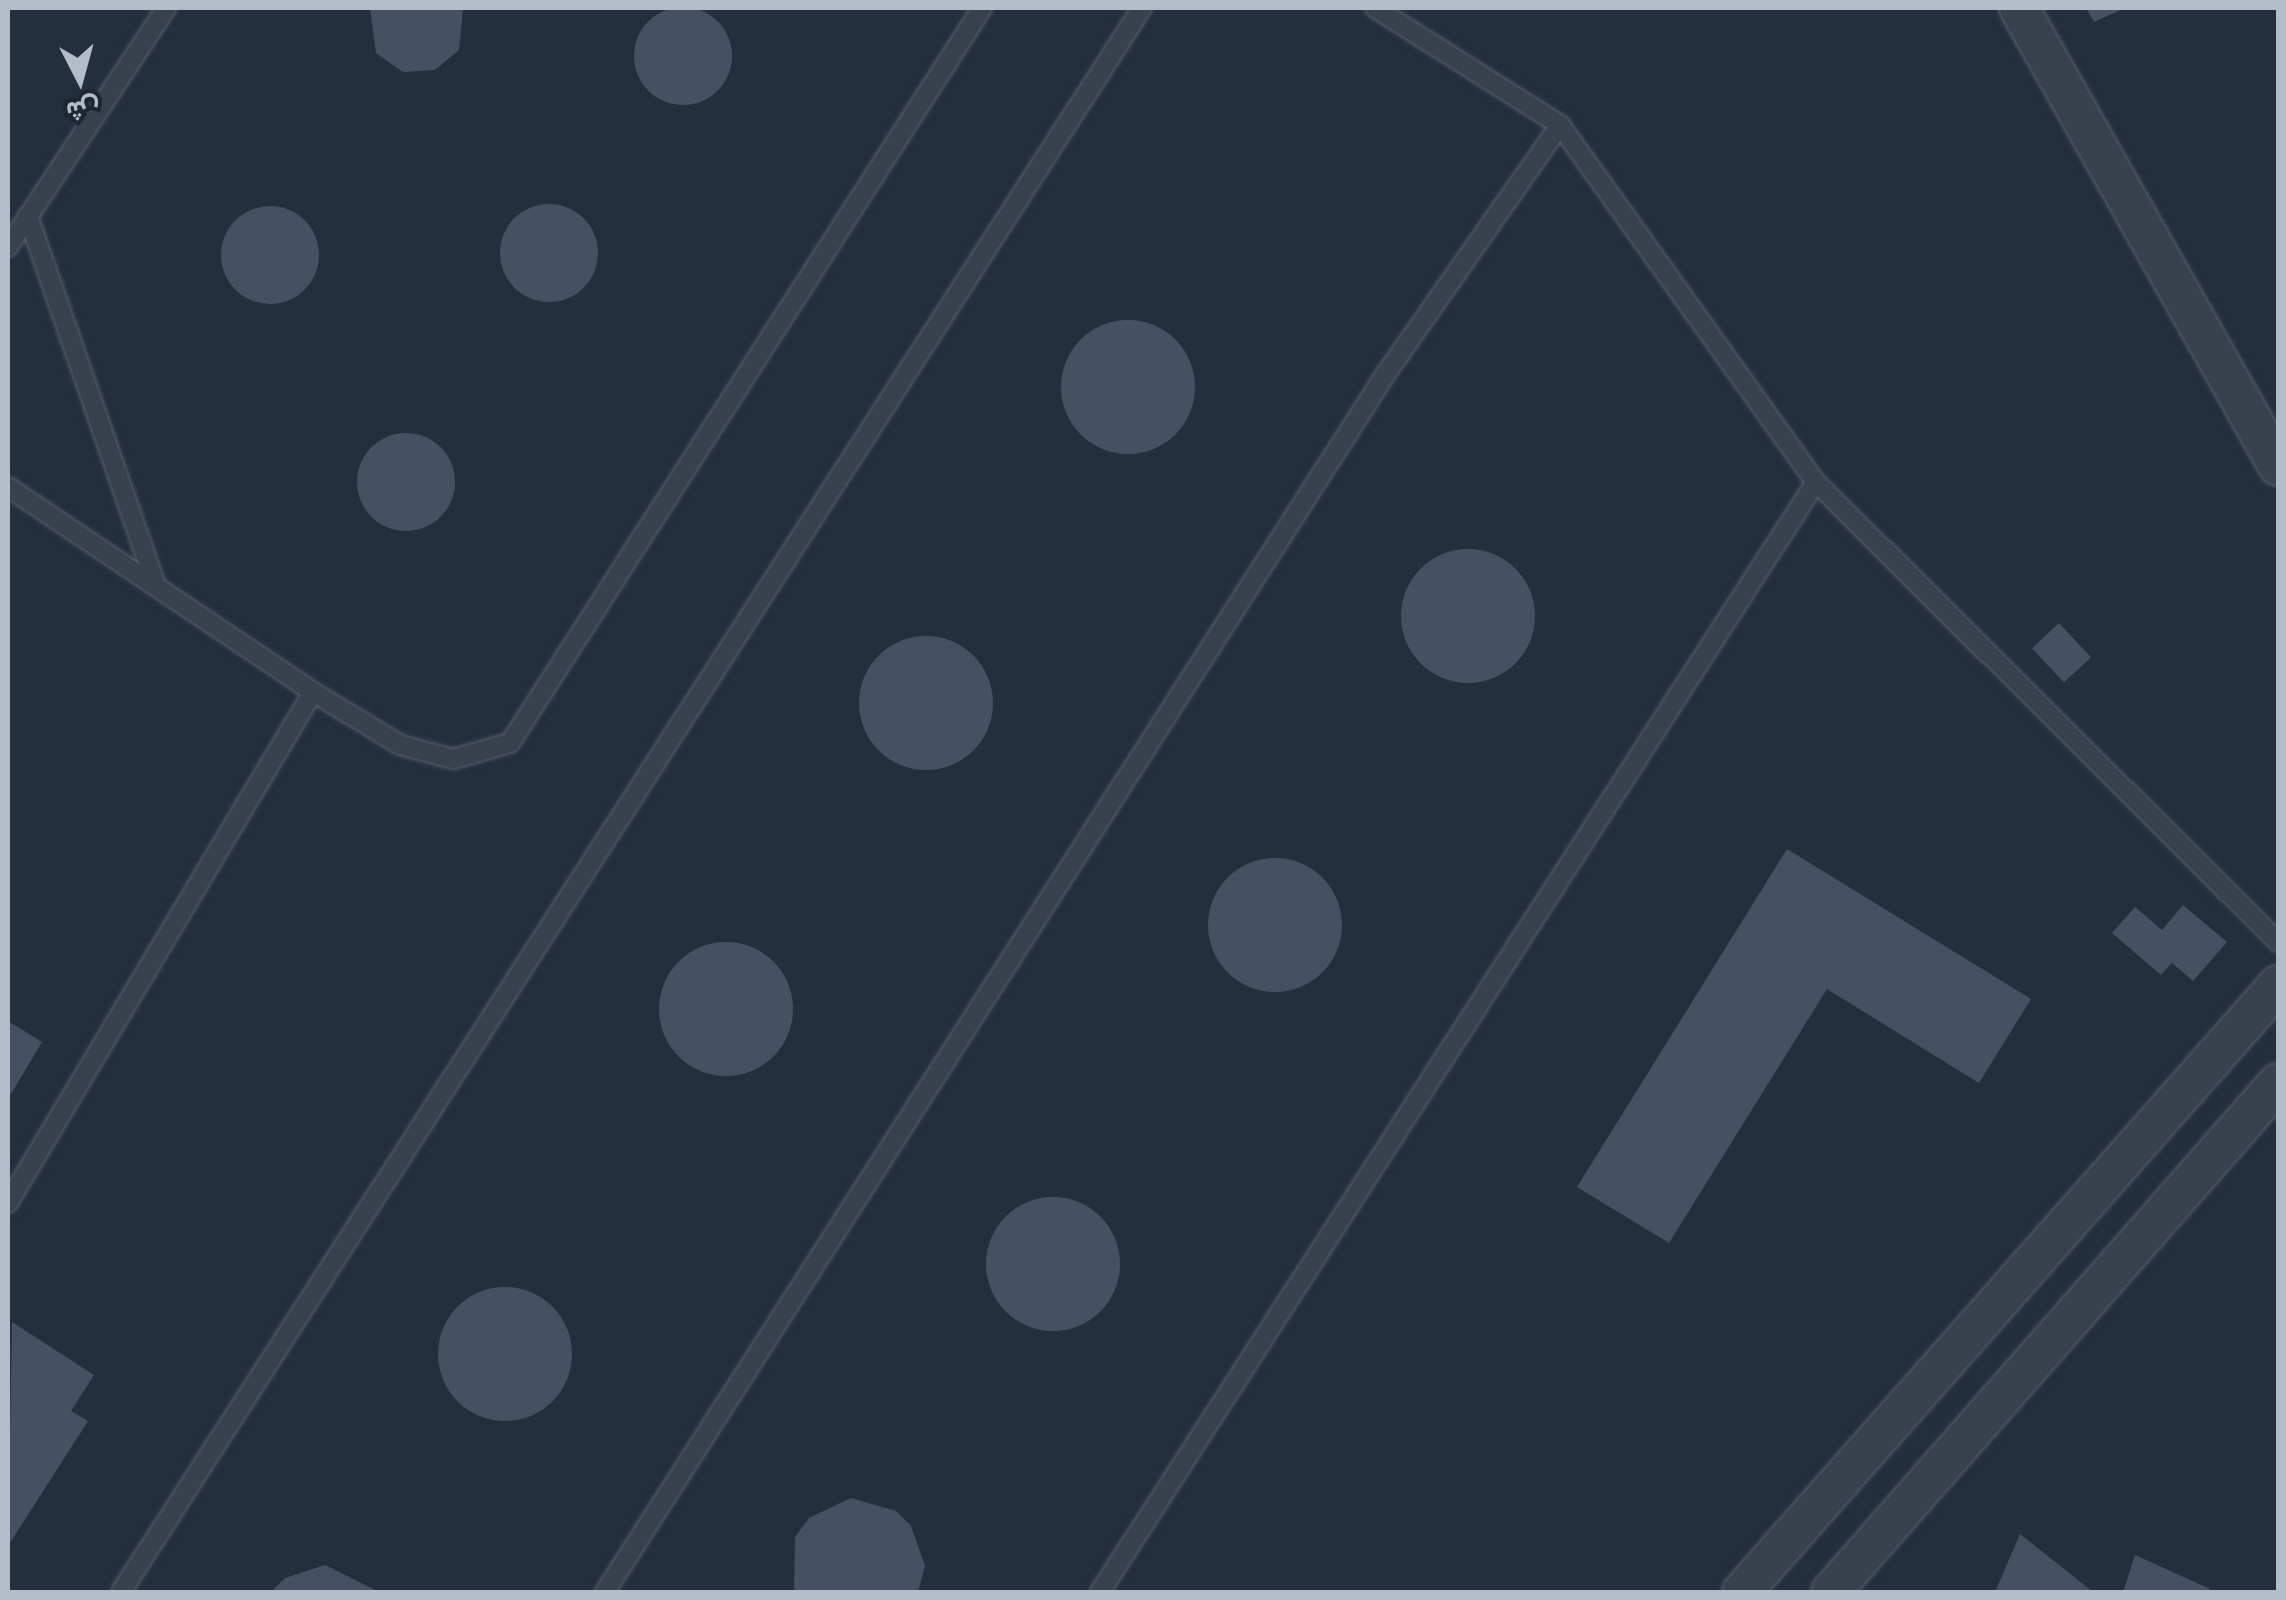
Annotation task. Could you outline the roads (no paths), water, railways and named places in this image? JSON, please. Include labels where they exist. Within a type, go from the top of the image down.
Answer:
[{"type":"street","points":[[2019,8],[2278,466]]},
{"type":"street","points":[[1742,1592],[1973,1336],[2278,985]]},
{"type":"street","points":[[1831,1592],[2278,1083]]},
{"type":"street","points":[[1973,1336],[2020,1377]]},
{"type":"lane","points":[[8,248],[166,8]]},
{"type":"lane","points":[[8,487],[314,692],[400,745],[453,758],[510,743],[982,8]]},
{"type":"lane","points":[[121,1592],[1142,8]]},
{"type":"lane","points":[[1375,8],[1560,125],[1816,482],[2278,942]]},
{"type":"lane","points":[[605,1592],[1385,375],[1560,125]]},
{"type":"lane","points":[[28,216],[156,586]]},
{"type":"lane","points":[[1100,1592],[1816,482]]},
{"type":"lane","points":[[8,1203],[314,692]]}]
